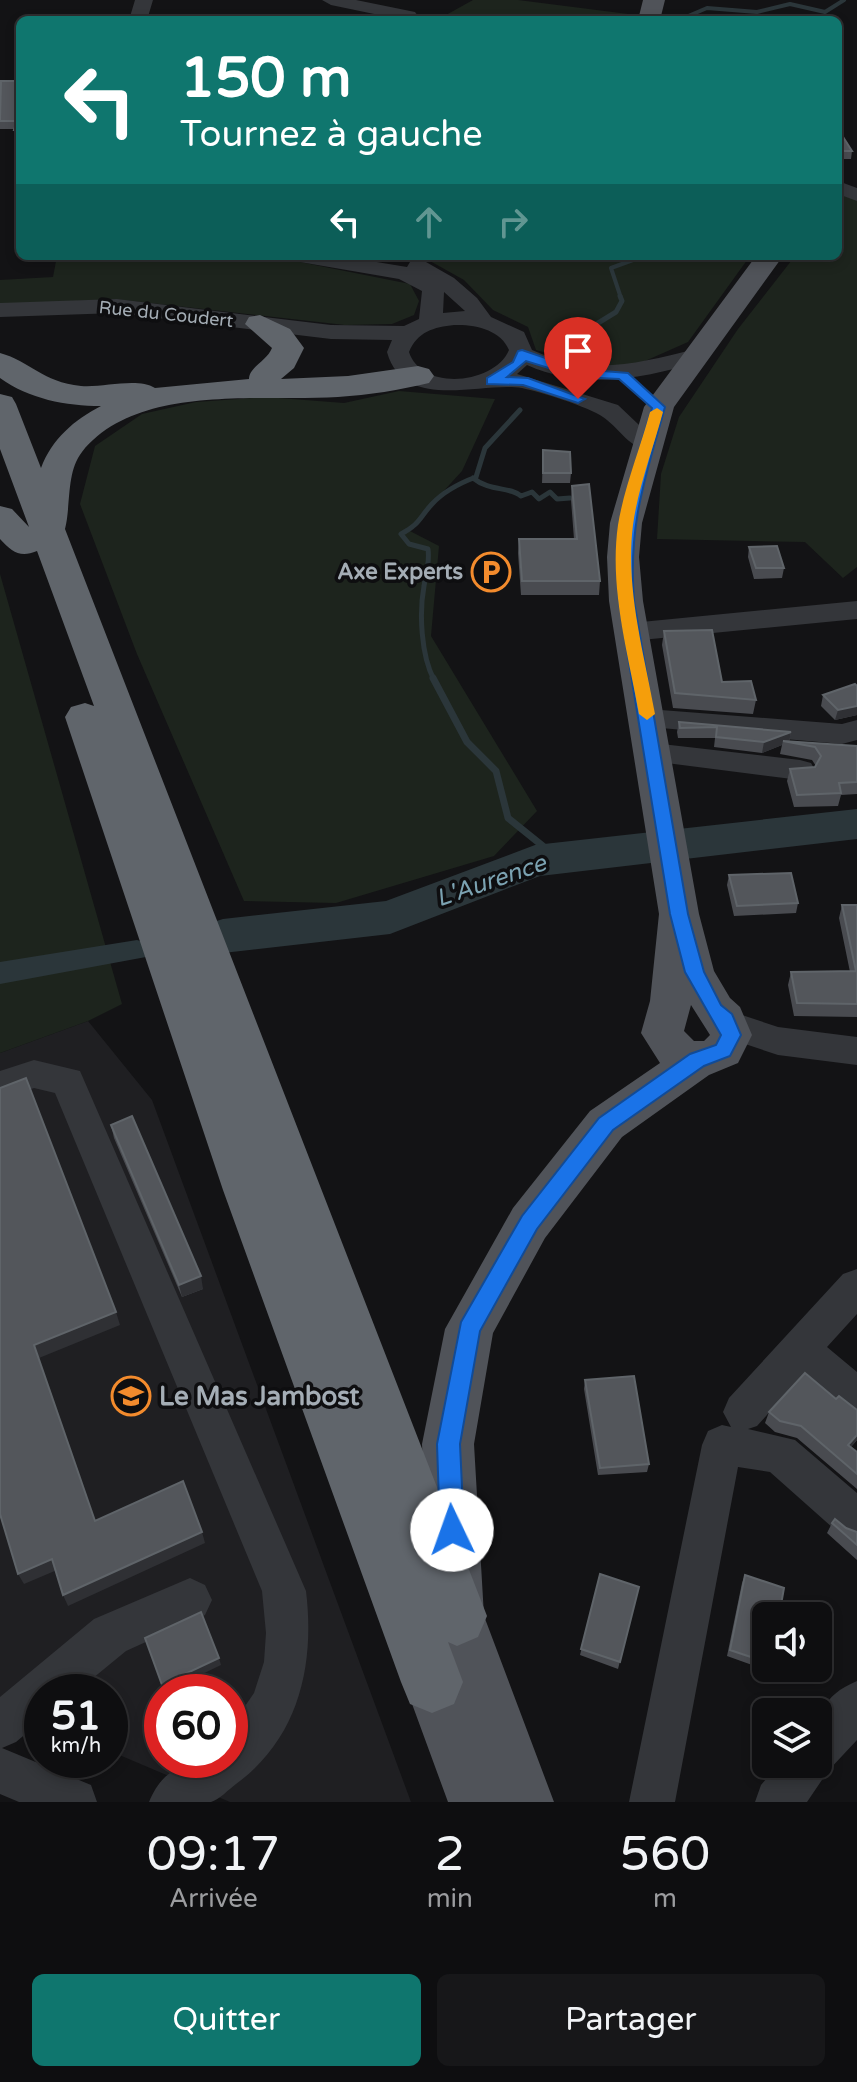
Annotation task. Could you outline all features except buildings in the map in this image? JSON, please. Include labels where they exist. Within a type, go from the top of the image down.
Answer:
[{"type":"highway","points":[[260,324],[279,336],[288,348],[283,361],[263,377]]},
{"type":"highway","points":[[0,363],[43,388],[89,397],[263,377],[341,376],[411,349]]},
{"type":"highway","points":[[24,531],[70,445],[98,422],[136,403],[253,387],[339,387],[411,349]]},
{"type":"highway","points":[[0,404],[24,531],[248,1190],[432,1682]]},
{"type":"highway","points":[[0,478],[24,531],[457,1616]]},
{"type":"main road","points":[[716,1035],[694,972],[679,914],[631,632],[623,557],[626,523],[646,443],[659,407],[767,260]]},
{"type":"main road","points":[[679,914],[668,1013],[662,1033],[667,1044],[676,1052],[716,1035]]},
{"type":"main road","points":[[525,1802],[457,1616],[448,1444],[469,1329],[529,1223],[606,1124],[716,1035]]},
{"type":"main road","points":[[432,1682],[477,1802]]},
{"type":"street","points":[[331,0],[409,16]]},
{"type":"street","points":[[325,260],[405,273],[433,288],[434,305],[411,349]]},
{"type":"street","points":[[376,260],[418,266],[447,281],[471,303],[482,320]]},
{"type":"street","name":"Rue du Coudert","points":[[0,310],[117,306],[331,332],[411,349],[454,385],[492,381]]},
{"type":"street","points":[[411,349],[464,318],[482,320],[512,333],[520,343],[522,354],[518,364],[492,381]]},
{"type":"street","points":[[522,354],[541,364],[578,373],[623,376],[695,356]]},
{"type":"street","points":[[623,376],[659,407]]},
{"type":"street","points":[[492,381],[524,381],[610,410],[659,407]]},
{"type":"street","points":[[610,410],[646,443]]},
{"type":"street","points":[[631,632],[857,610]]},
{"type":"street","points":[[650,736],[842,734],[857,730]]},
{"type":"street","points":[[650,736],[800,770]]},
{"type":"street","points":[[716,1035],[857,1051]]},
{"type":"street","points":[[0,1086],[34,1074],[68,1081],[284,1591],[288,1647],[272,1707],[248,1743]]},
{"type":"street","points":[[743,1412],[857,1286]]},
{"type":"street","points":[[800,1349],[857,1398]]},
{"type":"street","points":[[652,1802],[722,1445],[780,1454],[857,1521]]},
{"type":"street","points":[[0,1726],[110,1635],[190,1600]]},
{"type":"street","points":[[832,1735],[857,1704]]},
{"type":"street","points":[[0,1770],[74,1802]]},
{"type":"street","points":[[172,1802],[205,1778]]},
{"type":"street","points":[[778,1802],[797,1778]]},
{"type":"shaded area","points":[[473,0],[518,0],[636,16],[444,16]]},
{"type":"shaded area","points":[[842,193],[857,195],[857,567],[843,578],[805,542],[657,539],[661,474],[679,417],[738,329],[792,260],[842,260]]},
{"type":"shaded area","points":[[56,260],[290,260],[410,284],[419,301],[414,315],[392,324],[345,325],[115,299],[0,305],[0,280],[53,277]]},
{"type":"shaded area","points":[[425,260],[747,260],[688,342],[636,365],[600,367],[536,350],[528,327],[493,310],[464,280]]},
{"type":"shaded area","points":[[399,391],[495,399],[462,471],[408,530],[439,546],[431,636],[537,811],[494,856],[336,903],[244,901],[137,654],[80,504],[95,446],[142,414],[196,402],[266,397],[344,403]]},
{"type":"shaded area","points":[[0,574],[122,1004],[88,1021],[0,1053]]},
{"type":"shaded area","name":"Le Mas Jambost","points":[[88,1021],[152,1100],[411,1802],[230,1802],[174,1778],[248,1778],[248,1674],[144,1674],[144,1765],[128,1759],[128,1674],[24,1674],[24,1714],[0,1703],[0,1053]]},
{"type":"waterway","points":[[688,16],[707,8],[757,12],[790,4],[825,12],[844,0]]},
{"type":"waterway","points":[[621,298],[611,268],[633,260]]},
{"type":"waterway","points":[[551,352],[616,312],[622,301],[620,296]]},
{"type":"waterway","points":[[473,478],[485,448],[520,410]]},
{"type":"waterway","points":[[434,680],[426,659],[422,621],[428,549],[409,544],[401,534],[416,524],[442,495],[473,478]]},
{"type":"waterway","points":[[473,478],[521,496],[532,492],[539,499],[550,492],[557,499],[570,498]]},
{"type":"waterway","points":[[434,680],[467,742],[496,771],[508,818],[559,859]]},
{"type":"waterway","name":"L'Aurence","points":[[223,936],[390,917],[535,861],[857,824]]},
{"type":"waterway","name":"L'Aurence","points":[[0,973],[137,950]]},
{"type":"slow traffic","points":[[647,714],[626,601],[623,557],[626,523],[657,412]]},
{"type":"place","name":"Axe Experts","points":[[491,572]]},
{"type":"place","name":"Le Mas Jambost","points":[[131,1396]]},
{"type":"route","points":[[452,1530],[448,1444],[469,1329],[529,1223],[606,1124],[697,1060],[714,1057],[723,1051],[731,1035],[725,1019],[715,1010],[694,972],[679,914],[626,601],[623,557],[626,523],[646,443],[659,407],[623,376],[578,373],[541,364],[522,354],[518,364],[508,374],[492,381],[524,381],[578,399]]}]
